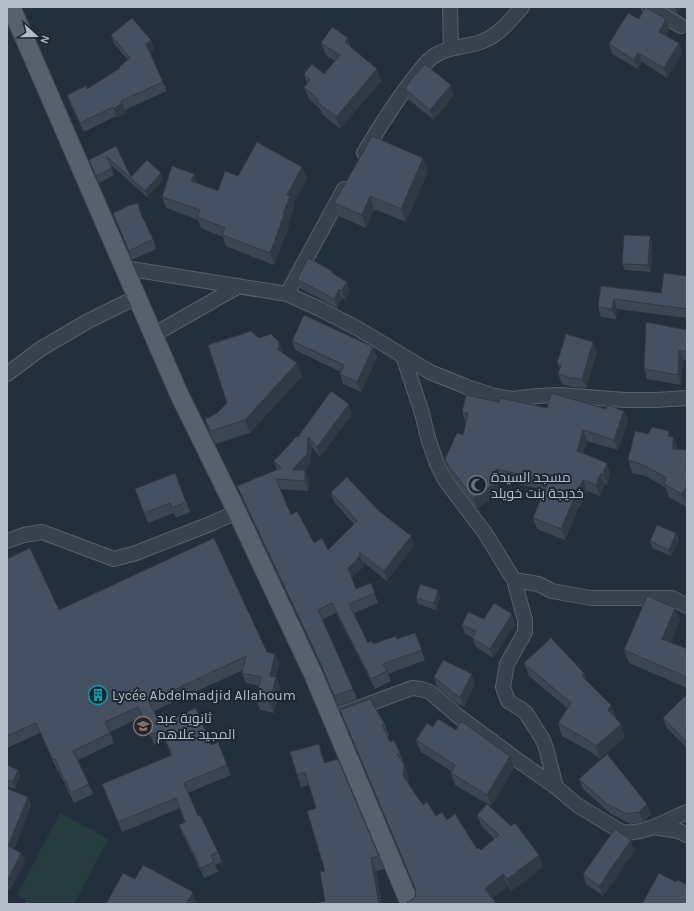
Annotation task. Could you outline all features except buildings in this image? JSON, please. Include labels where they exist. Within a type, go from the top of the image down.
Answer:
[{"type":"main road","points":[[12,7],[179,394],[237,512],[314,676],[410,904]]},
{"type":"street","points":[[450,7],[451,49]]},
{"type":"street","points":[[357,166],[408,84],[429,60],[440,52],[483,41],[496,33],[510,21],[522,7]]},
{"type":"street","points":[[649,7],[681,26]]},
{"type":"street","points":[[287,294],[350,179]]},
{"type":"street","points":[[125,268],[287,294],[357,328],[430,372],[467,387],[495,396],[513,399],[560,395],[626,400],[687,398]]},
{"type":"street","points":[[153,335],[239,286]]},
{"type":"street","points":[[7,374],[42,348],[90,320],[137,297]]},
{"type":"street","points":[[403,356],[437,464],[445,480],[485,533],[514,580],[525,620],[525,632],[507,664],[503,687],[508,701],[526,713],[543,740],[556,787]]},
{"type":"street","points":[[7,541],[24,535],[42,532],[114,559],[136,554],[237,512]]},
{"type":"street","points":[[514,580],[538,584],[552,591],[591,598],[672,598],[687,595]]},
{"type":"street","points":[[672,598],[687,606]]},
{"type":"street","points":[[331,718],[412,688],[421,689],[430,692],[458,716],[556,787],[577,805],[624,833],[636,832],[654,827],[687,812]]},
{"type":"street","points":[[654,827],[679,831],[687,835]]},
{"type":"green space","points":[[60,813],[108,839],[74,904],[34,904],[17,895]]},
{"type":"place","name":"مسجد السيدة خديجة بنت خويلد","points":[[477,485]]},
{"type":"place","name":"Lycée Abdelmadjid Allahoum","points":[[98,695]]},
{"type":"place","name":"ثانوية عبد المجيد علاهم","points":[[143,726]]}]
